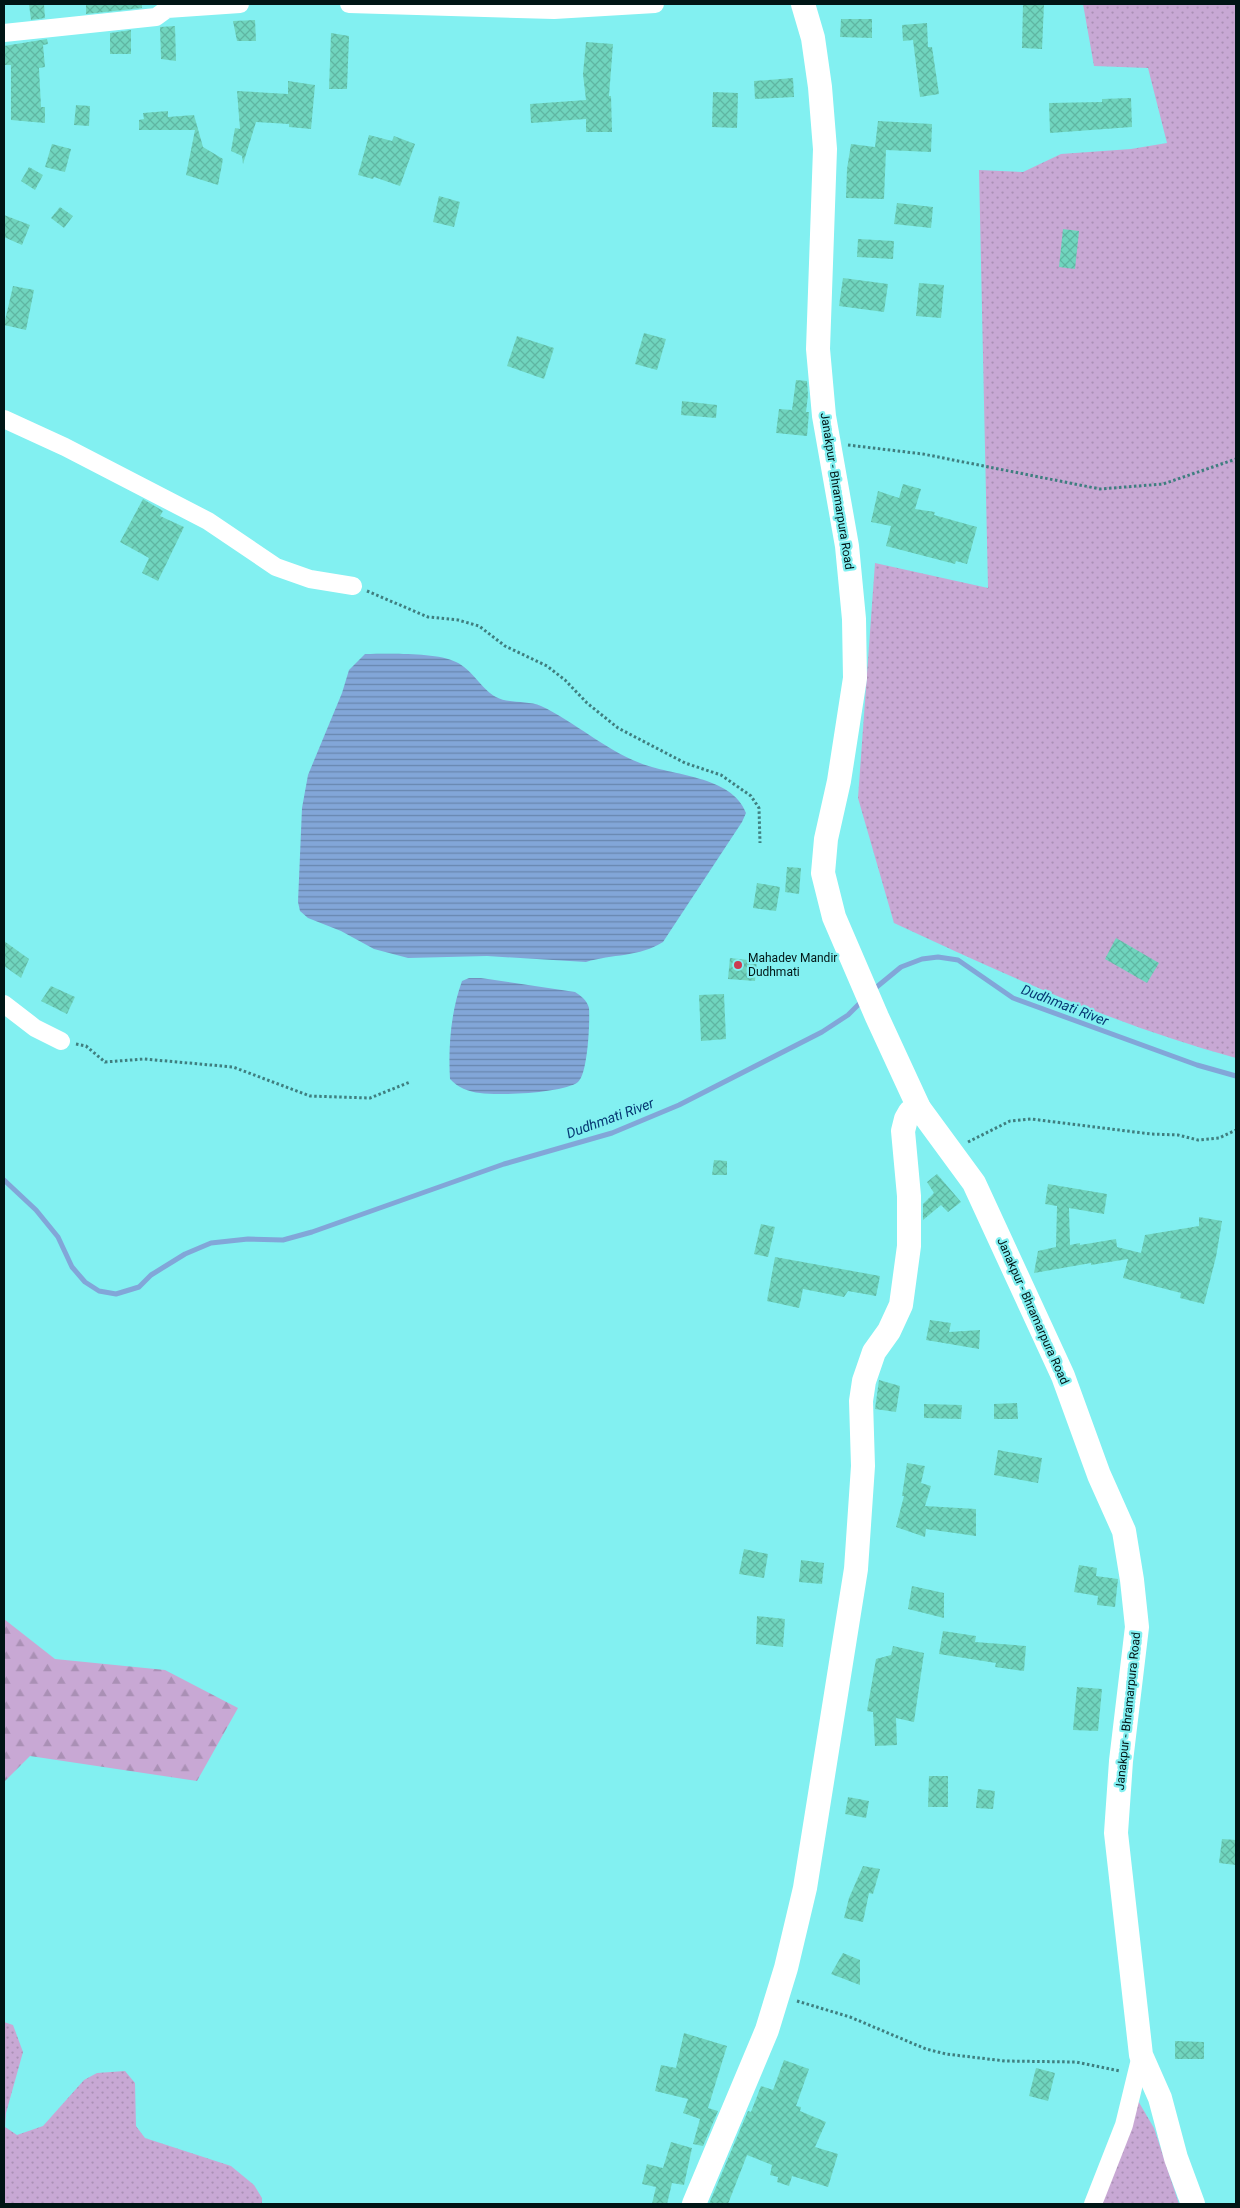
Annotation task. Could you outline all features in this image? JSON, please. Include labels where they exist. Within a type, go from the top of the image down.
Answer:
[{"type":"street","points":[[4,33],[156,17],[167,9],[240,4]]},
{"type":"street","points":[[349,4],[554,10],[655,4]]},
{"type":"street","name":"Janakpur - Bhramarpura Road","points":[[803,4],[813,38],[820,87],[824,140],[824,201],[818,349],[824,416],[847,546],[854,619],[856,678],[839,781],[826,839],[823,872],[834,917],[856,971],[919,1108],[952,1150],[974,1183],[1060,1367],[1099,1475],[1124,1532],[1137,1626],[1121,1761],[1116,1833],[1138,2064],[1160,2098],[1176,2158],[1193,2204]]},
{"type":"street","points":[[4,420],[81,455],[208,521],[276,567],[310,579],[353,586]]},
{"type":"street","points":[[4,1004],[35,1028],[61,1041]]},
{"type":"street","points":[[694,2204],[767,2030],[805,1888],[856,1569],[862,1466],[860,1401],[874,1352],[888,1331],[901,1305],[906,1280],[909,1246],[909,1196],[903,1131],[910,1112],[919,1108]]},
{"type":"street","points":[[1093,2204],[1124,2125],[1138,2064]]},
{"type":"path","points":[[829,442],[923,454],[1100,489],[1164,484],[1236,459]]},
{"type":"path","points":[[353,586],[428,617],[458,620],[479,626],[505,646],[547,666],[565,680],[587,703],[618,728],[685,763],[721,775],[751,796],[759,808],[760,844]]},
{"type":"path","points":[[61,1041],[86,1046],[105,1062],[144,1059],[233,1067],[310,1096],[370,1098],[410,1082]]},
{"type":"path","points":[[952,1150],[1010,1120],[1031,1119],[1151,1134],[1178,1135],[1198,1140],[1219,1138],[1236,1130]]},
{"type":"path","points":[[777,1996],[850,2017],[926,2049],[946,2054],[1005,2061],[1138,2064]]},
{"type":"green space","points":[[1083,4],[1236,4],[1236,1058],[1148,1031],[1105,1015],[978,962],[894,923],[858,798],[875,563],[988,588],[979,170],[1023,172],[1061,154],[1131,149],[1167,143],[1148,68],[1094,66]]},
{"type":"green space","points":[[4,1619],[55,1659],[165,1670],[238,1708],[197,1781],[30,1756],[4,1782]]},
{"type":"green space","points":[[4,2022],[13,2025],[23,2052],[6,2113],[5,2127],[17,2135],[43,2126],[84,2080],[97,2073],[125,2071],[135,2083],[136,2126],[145,2138],[231,2166],[254,2185],[262,2198],[262,2204],[4,2204]]},
{"type":"green space","points":[[1137,2099],[1154,2128],[1179,2204],[1101,2204]]},
{"type":"water","points":[[365,654],[424,655],[456,662],[462,665],[496,697],[507,701],[541,706],[627,757],[640,763],[714,784],[728,791],[739,800],[746,813],[742,822],[663,942],[635,953],[586,962],[487,956],[408,958],[374,949],[341,931],[308,918],[300,911],[298,902],[302,808],[308,775],[342,693],[349,670]]},
{"type":"water","points":[[469,978],[481,978],[575,992],[584,998],[589,1008],[589,1035],[584,1069],[578,1082],[571,1086],[546,1091],[489,1094],[472,1092],[453,1082],[450,1079],[449,1054],[451,1029],[462,981]]},
{"type":"building","points":[[29,4],[44,4],[45,18],[31,20]]},
{"type":"building","points":[[86,4],[142,4],[142,8],[86,14]]},
{"type":"building","points":[[1023,4],[1044,4],[1042,49],[1022,48]]},
{"type":"building","points":[[841,19],[872,19],[872,38],[840,37]]},
{"type":"building","points":[[255,20],[256,41],[237,41],[233,21]]},
{"type":"building","points":[[927,23],[928,47],[932,47],[939,94],[920,97],[913,40],[903,41],[902,25]]},
{"type":"building","points":[[175,26],[176,61],[161,59],[160,27]]},
{"type":"building","points":[[131,30],[131,54],[110,54],[110,33]]},
{"type":"building","points":[[331,33],[349,36],[347,89],[329,89]]},
{"type":"building","points":[[47,39],[48,44],[43,45],[45,67],[39,68],[41,107],[45,107],[45,123],[11,120],[11,65],[4,65],[4,46]]},
{"type":"building","points":[[586,42],[613,44],[609,96],[611,96],[612,132],[586,132],[586,119],[531,123],[530,104],[586,100],[583,74]]},
{"type":"building","points":[[793,78],[794,97],[755,99],[754,81]]},
{"type":"building","points":[[288,81],[315,85],[311,129],[289,127],[289,124],[256,122],[243,164],[242,156],[231,151],[235,128],[240,129],[237,91],[288,94]]},
{"type":"building","points":[[713,92],[738,93],[737,128],[712,127]]},
{"type":"building","points":[[1131,98],[1132,127],[1050,133],[1049,103],[1102,102],[1102,99]]},
{"type":"building","points":[[76,105],[90,106],[89,126],[74,125]]},
{"type":"building","points":[[168,111],[168,117],[194,115],[203,147],[223,159],[218,185],[186,175],[195,130],[139,130],[139,120],[144,119],[143,113]]},
{"type":"building","points":[[878,121],[932,124],[931,152],[886,150],[884,199],[846,198],[847,169],[851,144],[875,147]]},
{"type":"building","points":[[369,135],[392,141],[394,136],[415,144],[400,186],[374,177],[373,179],[358,175]]},
{"type":"building","points":[[52,144],[71,149],[65,172],[45,167]]},
{"type":"building","points":[[29,167],[43,175],[35,190],[21,181]]},
{"type":"building","points":[[439,196],[460,202],[454,227],[433,222]]},
{"type":"building","points":[[897,203],[933,207],[931,228],[894,224]]},
{"type":"building","points":[[60,207],[73,216],[64,228],[51,218]]},
{"type":"building","points":[[4,215],[30,225],[22,245],[4,237]]},
{"type":"building","points":[[1063,229],[1079,231],[1075,269],[1059,267]]},
{"type":"building","points":[[858,239],[894,241],[893,259],[857,257]]},
{"type":"building","points":[[843,278],[888,284],[884,312],[839,306]]},
{"type":"building","points":[[919,283],[944,285],[941,318],[916,316]]},
{"type":"building","points":[[13,286],[34,290],[26,330],[4,325]]},
{"type":"building","points":[[644,333],[666,339],[657,370],[635,364]]},
{"type":"building","points":[[517,336],[554,348],[544,379],[507,366]]},
{"type":"building","points":[[796,380],[807,381],[806,412],[809,412],[807,436],[776,433],[779,409],[792,410]]},
{"type":"building","points":[[682,401],[717,405],[716,418],[681,415]]},
{"type":"building","points":[[903,484],[921,489],[915,509],[935,512],[934,515],[977,527],[967,564],[956,561],[955,564],[886,546],[891,526],[871,522],[878,491],[899,498]]},
{"type":"building","points":[[143,499],[163,511],[160,516],[184,527],[158,581],[142,573],[149,558],[120,542]]},
{"type":"building","points":[[787,867],[801,868],[799,894],[785,892]]},
{"type":"building","points":[[757,883],[780,887],[776,911],[753,908]]},
{"type":"building","points":[[1116,938],[1159,963],[1147,983],[1105,959]]},
{"type":"building","points":[[4,941],[29,959],[21,978],[4,966]]},
{"type":"building","points":[[730,958],[757,961],[755,981],[728,979]]},
{"type":"building","points":[[51,986],[75,997],[67,1014],[41,1001]]},
{"type":"building","points":[[724,994],[726,1039],[701,1041],[699,995]]},
{"type":"building","points":[[714,1160],[727,1161],[727,1175],[712,1175]]},
{"type":"building","points":[[937,1174],[961,1202],[948,1212],[941,1205],[923,1220],[923,1204],[934,1193],[927,1182]]},
{"type":"building","points":[[1048,1184],[1107,1194],[1104,1214],[1069,1208],[1070,1245],[1116,1239],[1117,1247],[1141,1253],[1145,1235],[1199,1226],[1199,1217],[1222,1221],[1216,1257],[1204,1304],[1180,1298],[1181,1293],[1123,1278],[1128,1259],[1034,1273],[1038,1251],[1056,1247],[1057,1206],[1045,1204]]},
{"type":"building","points":[[761,1224],[775,1227],[768,1257],[754,1254]]},
{"type":"building","points":[[775,1257],[880,1276],[876,1296],[848,1291],[844,1297],[803,1289],[799,1308],[767,1301]]},
{"type":"building","points":[[930,1320],[951,1323],[949,1332],[980,1330],[979,1349],[926,1340]]},
{"type":"building","points":[[879,1380],[900,1386],[896,1412],[875,1409]]},
{"type":"building","points":[[1017,1403],[1018,1419],[994,1419],[994,1404]]},
{"type":"building","points":[[924,1404],[962,1405],[961,1419],[924,1418]]},
{"type":"building","points":[[998,1450],[1042,1458],[1038,1483],[994,1475]]},
{"type":"building","points":[[907,1463],[925,1466],[921,1483],[931,1486],[925,1506],[976,1509],[976,1536],[926,1529],[925,1537],[896,1527],[904,1496],[902,1496]]},
{"type":"building","points":[[744,1549],[768,1554],[764,1578],[739,1574]]},
{"type":"building","points":[[801,1560],[824,1563],[822,1584],[799,1582]]},
{"type":"building","points":[[1079,1565],[1097,1568],[1096,1576],[1118,1579],[1115,1607],[1097,1605],[1098,1596],[1074,1592]]},
{"type":"building","points":[[912,1586],[944,1593],[944,1618],[908,1609]]},
{"type":"building","points":[[757,1616],[785,1619],[783,1647],[756,1644]]},
{"type":"building","points":[[943,1631],[976,1636],[975,1642],[1026,1646],[1024,1671],[995,1667],[996,1663],[939,1654]]},
{"type":"building","points":[[893,1646],[924,1653],[914,1722],[896,1718],[897,1745],[875,1746],[873,1712],[867,1711],[876,1659],[891,1655]]},
{"type":"building","points":[[1077,1687],[1102,1689],[1098,1731],[1073,1730]]},
{"type":"building","points":[[929,1776],[948,1776],[948,1807],[928,1807]]},
{"type":"building","points":[[978,1789],[995,1791],[993,1809],[976,1808]]},
{"type":"building","points":[[848,1797],[869,1801],[866,1818],[845,1814]]},
{"type":"building","points":[[1222,1839],[1236,1840],[1236,1865],[1219,1863]]},
{"type":"building","points":[[863,1866],[880,1869],[873,1894],[869,1893],[863,1922],[844,1918],[849,1898]]},
{"type":"building","points":[[843,1953],[860,1960],[860,1985],[831,1974]]},
{"type":"building","points":[[684,2033],[727,2046],[708,2108],[718,2111],[703,2146],[693,2144],[700,2119],[683,2113],[688,2099],[655,2091],[661,2065],[676,2068]]},
{"type":"building","points":[[1175,2041],[1204,2042],[1204,2059],[1175,2059]]},
{"type":"building","points":[[784,2060],[809,2069],[796,2106],[801,2107],[800,2111],[826,2122],[815,2147],[838,2154],[828,2187],[792,2176],[789,2186],[777,2182],[778,2177],[770,2175],[772,2165],[747,2155],[728,2204],[709,2204],[748,2111],[751,2112],[761,2086],[773,2090]]},
{"type":"building","points":[[1036,2068],[1055,2073],[1048,2101],[1029,2096]]},
{"type":"building","points":[[671,2142],[692,2148],[684,2185],[672,2183],[667,2204],[652,2204],[656,2187],[642,2184],[647,2164],[663,2168]]},
{"type":"waterway","name":"Dudhmati River","points":[[873,990],[901,967],[922,959],[938,957],[958,960],[1013,998],[1197,1065],[1236,1076]]},
{"type":"waterway","name":"Dudhmati River","points":[[4,1180],[36,1210],[58,1237],[72,1267],[85,1282],[99,1291],[116,1294],[139,1287],[151,1275],[185,1254],[211,1243],[248,1239],[283,1240],[312,1232],[504,1164],[612,1133],[679,1105],[822,1032],[848,1015],[863,1000]]},
{"type":"place","name":"Mahadev Mandir Dudhmati","points":[[738,965]]}]
